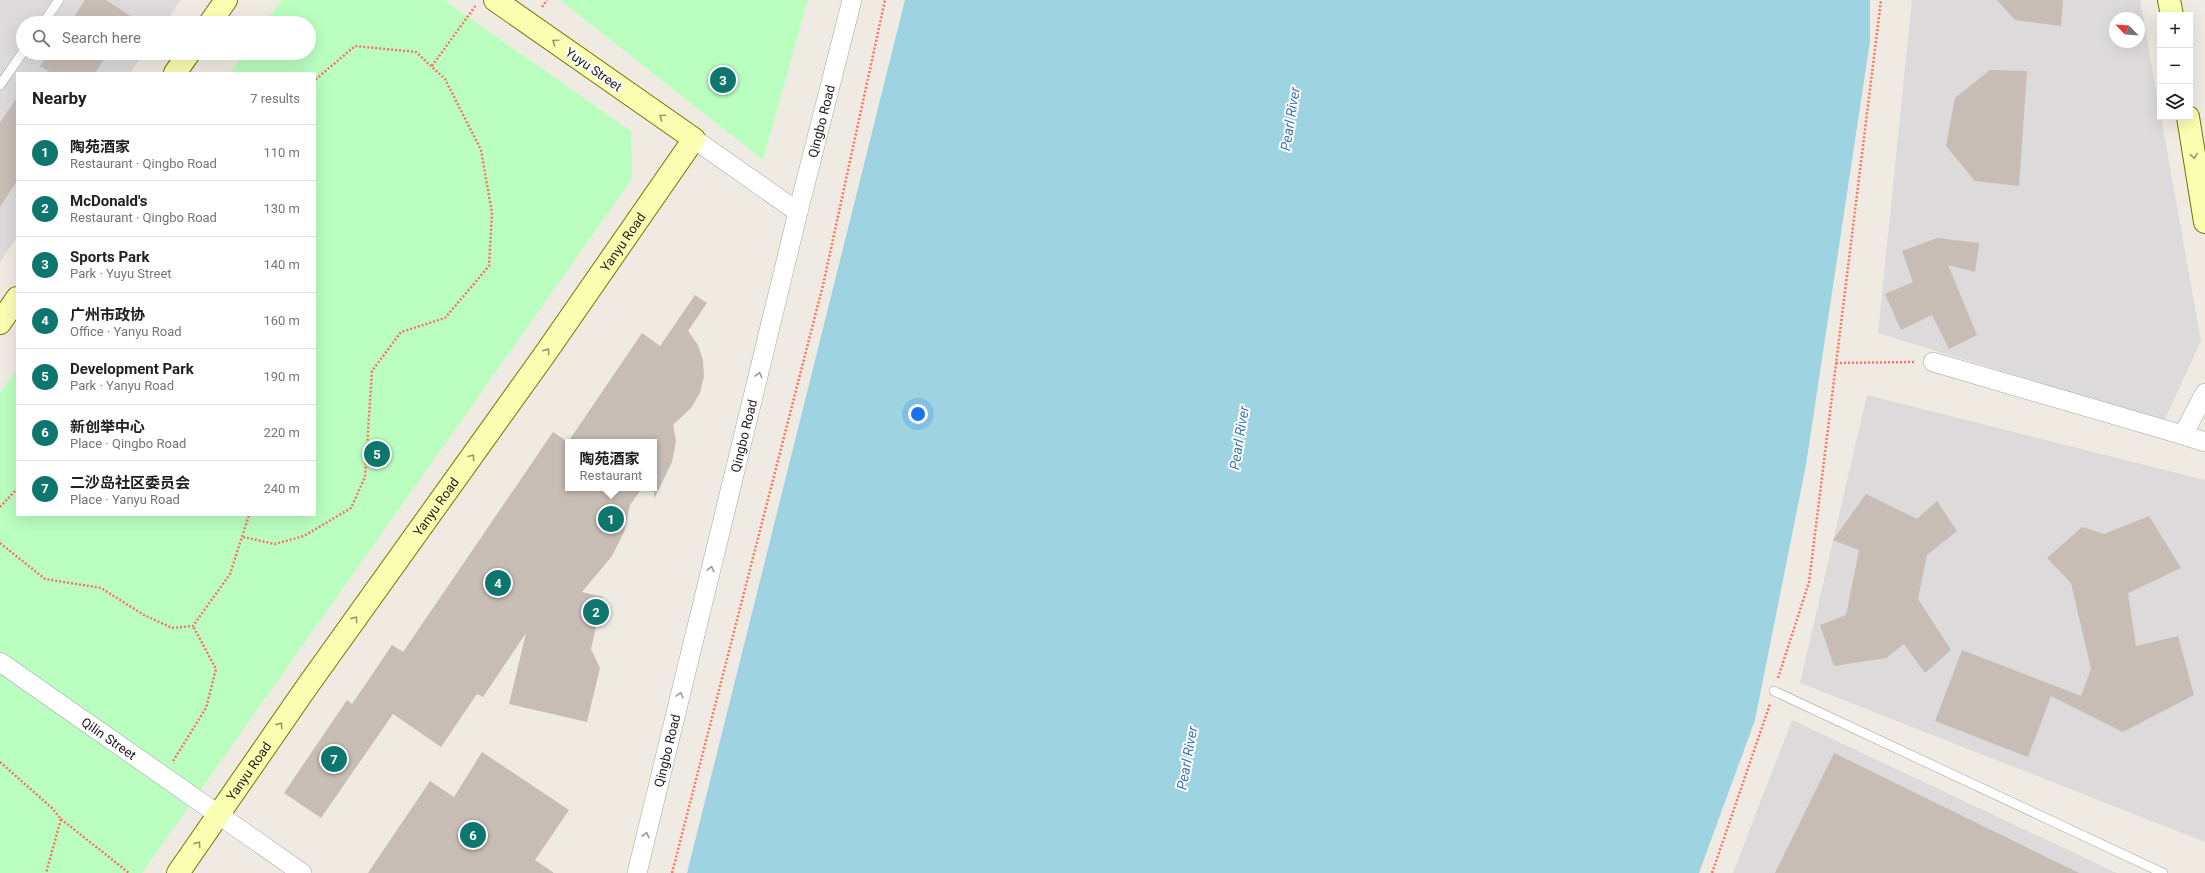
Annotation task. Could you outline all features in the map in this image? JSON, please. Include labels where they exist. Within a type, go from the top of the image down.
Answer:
[{"type":"main road","points":[[215,16],[226,0]]},
{"type":"main road","name":"Yuyu Street","points":[[495,0],[694,139]]},
{"type":"main road","points":[[2169,0],[2171,12]]},
{"type":"main road","points":[[176,72],[184,60]]},
{"type":"main road","points":[[2188,120],[2205,222]]},
{"type":"main road","name":"Yanyu Road","points":[[178,873],[306,688],[494,426],[694,139]]},
{"type":"main road","points":[[0,323],[16,299]]},
{"type":"street","name":"Qingbo Road","points":[[637,873],[798,212],[852,0]]},
{"type":"street","points":[[694,139],[798,212]]},
{"type":"street","points":[[1933,362],[2205,442]]},
{"type":"street","points":[[2183,435],[2205,393]]},
{"type":"street","name":"Qilin Street","points":[[0,662],[302,873]]},
{"type":"lane","points":[[48,16],[59,0]]},
{"type":"lane","points":[[0,84],[17,60]]},
{"type":"lane","points":[[1774,691],[2163,873]]},
{"type":"path","points":[[432,66],[480,0]]},
{"type":"path","points":[[542,8],[547,0]]},
{"type":"path","points":[[672,873],[823,285],[885,0]]},
{"type":"path","points":[[1712,873],[1774,691],[1809,582],[1881,0]]},
{"type":"path","points":[[243,536],[275,544],[304,536],[351,508],[365,477],[372,371],[401,332],[445,318],[488,266],[492,213],[481,150],[445,79],[416,52],[356,46],[316,79]]},
{"type":"path","points":[[1836,363],[1933,362]]},
{"type":"path","points":[[0,507],[16,490]]},
{"type":"path","points":[[0,543],[45,579],[101,588],[144,616],[172,628],[193,626],[230,574],[249,516]]},
{"type":"path","points":[[163,777],[206,708],[216,669],[193,626]]},
{"type":"path","points":[[0,762],[52,808],[61,820],[129,873]]},
{"type":"path","points":[[46,873],[61,820]]},
{"type":"shaded area","points":[[0,0],[181,0],[170,16],[16,16],[16,60],[139,60],[131,72],[16,72],[16,238],[0,262]]},
{"type":"shaded area","points":[[1912,0],[2140,0],[2142,12],[2109,12],[2109,48],[2145,48],[2145,28],[2157,95],[2157,120],[2161,120],[2201,341],[2164,421],[1878,333]]},
{"type":"shaded area","points":[[1867,395],[2205,480],[2205,842],[1800,683]]},
{"type":"shaded area","points":[[1792,720],[2117,873],[1733,873]]},
{"type":"green space","points":[[282,0],[444,0],[631,131],[632,179],[142,873],[0,873],[0,393],[16,370],[16,516],[316,516],[316,72],[231,72],[239,60],[316,60],[316,16],[270,16]]},
{"type":"green space","points":[[560,0],[808,0],[763,160]]},
{"type":"water","name":"Pearl River","points":[[905,0],[1870,0],[1870,41],[1806,465],[1755,720],[1699,873],[687,873]]},
{"type":"building","points":[[85,0],[106,0],[130,16],[75,16]]},
{"type":"building","points":[[1997,0],[2063,0],[2061,26],[2015,20]]},
{"type":"building","points":[[44,60],[103,61],[96,72],[49,72],[40,66]]},
{"type":"building","points":[[1990,70],[2027,71],[2019,186],[1975,181],[1946,146],[1955,98]]},
{"type":"building","points":[[16,99],[16,183],[0,207],[0,123]]},
{"type":"building","points":[[1937,238],[1979,243],[1975,272],[1948,265],[1977,335],[1949,349],[1932,315],[1901,330],[1885,294],[1913,282],[1902,251]]},
{"type":"building","points":[[695,295],[707,303],[688,331],[698,345],[703,360],[704,376],[700,393],[691,408],[673,425],[676,441],[672,462],[654,499],[654,491],[657,491],[657,439],[570,439],[642,333],[660,346]]},
{"type":"building","points":[[553,432],[565,440],[565,491],[640,491],[630,505],[624,532],[612,556],[582,592],[603,597],[591,649],[600,668],[587,722],[509,704],[526,633],[483,697],[477,694],[441,747],[393,714],[321,818],[284,793],[347,700],[352,704],[392,645],[403,652]]},
{"type":"building","points":[[1866,494],[1917,519],[1937,501],[1957,531],[1927,555],[1918,599],[1951,650],[1925,673],[1904,644],[1886,658],[1834,666],[1820,625],[1846,615],[1859,550],[1833,540]]},
{"type":"building","points":[[2149,516],[2181,568],[2128,593],[2136,646],[2178,636],[2194,695],[2123,732],[2051,696],[2028,757],[1935,721],[1962,650],[2081,696],[2091,669],[2071,583],[2047,558],[2082,527],[2104,534]]},
{"type":"building","points":[[482,752],[569,810],[535,860],[554,873],[368,873],[430,781],[454,797]]},
{"type":"building","points":[[1834,753],[2079,873],[1775,873]]},
{"type":"place","name":"Sports Park","points":[[723,80]]},
{"type":"place","name":"Development Park","points":[[377,454]]},
{"type":"place","name":"陶苑酒家","points":[[611,519]]},
{"type":"place","name":"广州市政协","points":[[498,583]]},
{"type":"place","name":"McDonald's","points":[[596,612]]},
{"type":"place","name":"二沙岛社区委员会","points":[[334,759]]},
{"type":"place","name":"新创举中心","points":[[473,835]]}]
